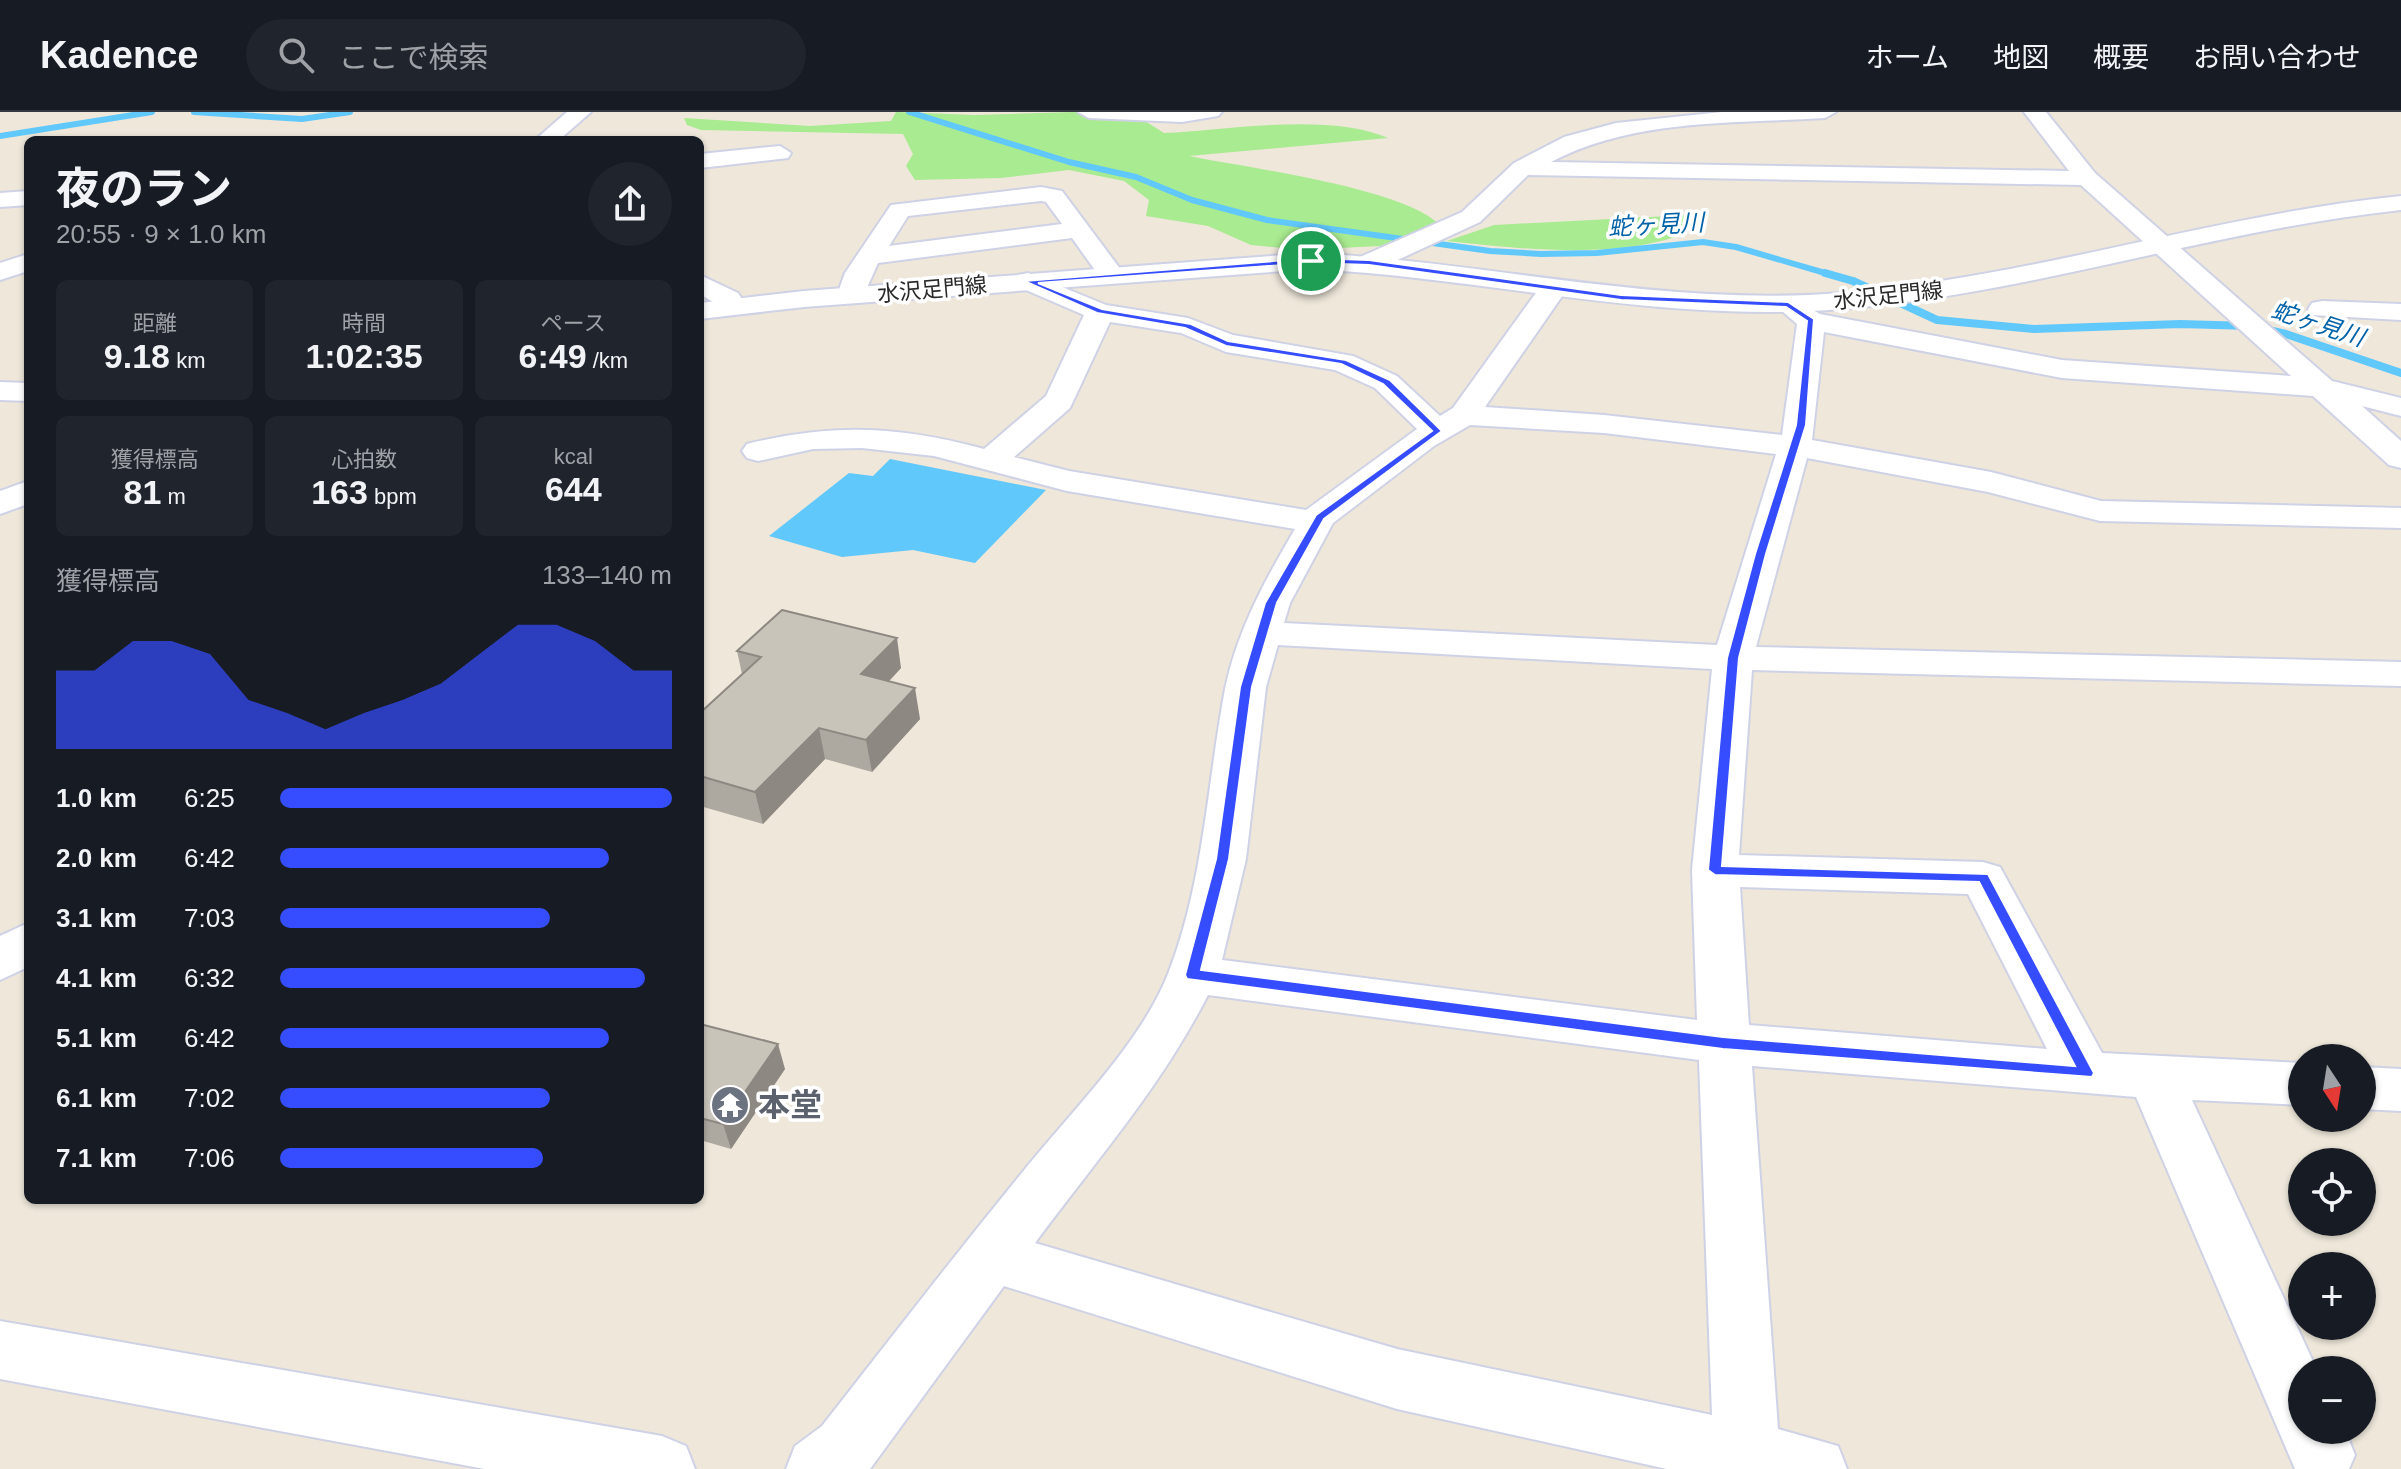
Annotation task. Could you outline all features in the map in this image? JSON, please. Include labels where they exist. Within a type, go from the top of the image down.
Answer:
[{"type":"street","points":[[551,136],[580,112]]},
{"type":"street","points":[[1089,112],[1182,116],[1211,112]]},
{"type":"street","points":[[1369,263],[1471,217],[1522,168],[1572,142],[1616,129],[1663,122],[1825,112]]},
{"type":"street","points":[[2035,112],[2087,178],[2158,245],[2401,458]]},
{"type":"street","points":[[704,161],[780,153]]},
{"type":"street","points":[[1522,168],[2087,178]]},
{"type":"street","points":[[851,295],[858,273],[900,210],[1041,194],[1054,196],[1111,274]]},
{"type":"street","points":[[0,200],[24,198]]},
{"type":"street","name":"水沢足門線","points":[[704,311],[851,295],[1311,261],[1369,263],[1553,289],[1800,312],[1843,301],[1962,287],[2315,212],[2401,203]]},
{"type":"street","points":[[869,256],[1078,230]]},
{"type":"street","points":[[0,272],[24,263]]},
{"type":"street","points":[[1028,281],[1100,312],[1188,326],[1226,343],[1343,362],[1386,382],[1451,423],[1604,424],[1794,446],[1991,482],[2100,511],[2401,518]]},
{"type":"street","points":[[704,285],[728,299]]},
{"type":"street","points":[[819,1469],[845,1449],[1043,1188],[1094,1129],[1154,1045],[1193,975],[1223,859],[1246,687],[1271,603],[1316,522],[1451,423],[1553,289]]},
{"type":"street","points":[[2322,309],[2401,312]]},
{"type":"street","points":[[990,461],[1059,401],[1100,312]]},
{"type":"street","points":[[1746,1462],[1715,870],[1733,658],[1760,554],[1801,425],[1800,312],[2062,369],[2310,377],[2401,407]]},
{"type":"street","points":[[0,391],[24,392]]},
{"type":"street","points":[[758,451],[813,439],[862,438],[935,446],[1067,481],[1316,522]]},
{"type":"street","points":[[0,504],[24,493]]},
{"type":"street","points":[[0,513],[24,519]]},
{"type":"street","points":[[1262,633],[1733,658],[2401,674]]},
{"type":"street","points":[[1715,870],[1983,878],[2086,1073]]},
{"type":"street","points":[[0,962],[24,944]]},
{"type":"street","points":[[1193,975],[1723,1043],[2086,1073],[2288,1083]]},
{"type":"street","points":[[2155,1077],[2288,1378]]},
{"type":"street","points":[[2376,1089],[2401,1090]]},
{"type":"street","points":[[993,1257],[1397,1379],[1746,1462],[1814,1469]]},
{"type":"street","points":[[0,1350],[662,1469]]},
{"type":"green space","points":[[896,112],[975,115],[1075,112],[1145,121],[1164,133],[1308,124],[1364,130],[1388,138],[1189,156],[1358,189],[1419,211],[1439,224],[1398,245],[1302,250],[1251,245],[1208,226],[1146,216],[1149,200],[1124,181],[1069,170],[1001,178],[915,180],[906,166],[913,154],[903,134],[701,130],[687,125],[684,118],[810,126],[891,121]]},
{"type":"green space","points":[[1689,215],[1700,227],[1672,238],[1609,249],[1542,249],[1447,241],[1494,225]]},
{"type":"water","points":[[890,459],[1046,490],[975,563],[913,550],[842,557],[769,536],[849,473],[873,476]]},
{"type":"building","points":[[782,610],[897,638],[861,674],[915,688],[866,740],[819,728],[755,792],[704,777],[704,709],[761,657],[737,651]]},
{"type":"building","points":[[704,1025],[778,1044],[723,1124],[704,1119]]},
{"type":"waterway","name":"蛇ヶ見川","points":[[0,136],[152,112]]},
{"type":"waterway","name":"蛇ヶ見川","points":[[194,112],[302,119],[350,112]]},
{"type":"waterway","name":"蛇ヶ見川","points":[[909,112],[1069,162],[1136,177],[1192,200],[1267,220],[1490,251],[1541,254],[1597,253],[1703,242],[1736,247],[1832,275]]},
{"type":"waterway","name":"蛇ヶ見川","points":[[1825,273],[1832,275]]},
{"type":"waterway","name":"蛇ヶ見川","points":[[1832,275],[1853,281],[1937,320],[2034,329],[2180,324],[2251,326],[2286,334],[2401,373]]},
{"type":"place","name":"本堂","points":[[730,1105]]},
{"type":"route","points":[[1311,261],[1369,263],[1621,298],[1734,305],[1788,304],[1811,321],[1801,425],[1760,554],[1733,658],[1715,870],[1983,878],[2086,1073],[1723,1043],[1193,975],[1223,859],[1246,687],[1271,603],[1319,517],[1438,431],[1386,382],[1343,362],[1313,355],[1248,348],[1226,343],[1188,326],[1100,312],[1028,281],[1311,261]]}]
